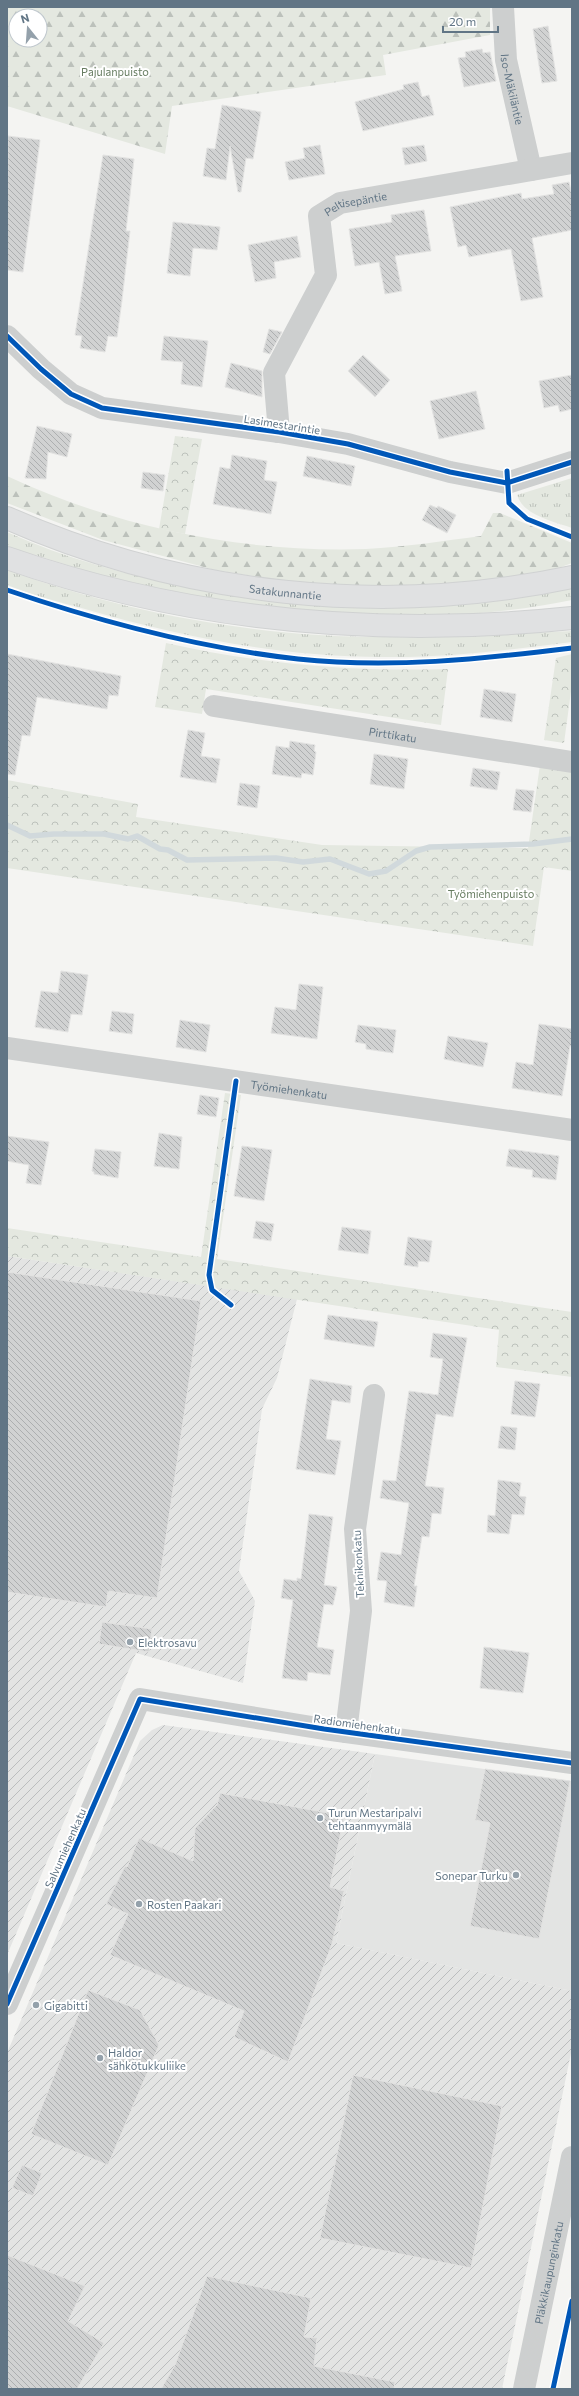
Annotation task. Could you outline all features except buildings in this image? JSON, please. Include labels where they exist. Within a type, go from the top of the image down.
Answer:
[{"type":"main road","name":"Satakunnantie","points":[[7,518],[43,534],[131,563],[215,581],[302,594],[383,598],[444,596],[504,590],[572,577]]},
{"type":"main road","points":[[7,558],[65,577],[138,596],[189,607],[299,622],[384,627],[502,624],[572,618]]},
{"type":"street","name":"Iso-Mäkiläntie","points":[[503,7],[506,60],[531,170]]},
{"type":"street","name":"Peltisepäntie","points":[[278,432],[274,373],[326,275],[319,216],[340,203],[572,163]]},
{"type":"street","name":"Lasimestarintie","points":[[7,336],[40,369],[71,394],[102,408],[278,432],[348,444],[450,472],[507,483],[572,462]]},
{"type":"street","name":"Pirttikatu","points":[[214,706],[572,762]]},
{"type":"street","name":"Työmiehenkatu","points":[[7,1048],[572,1130]]},
{"type":"street","name":"Teknikonkatu","points":[[346,1732],[361,1610],[355,1530],[374,1395]]},
{"type":"street","name":"Radiomiehenkatu","points":[[140,1699],[346,1732],[572,1763]]},
{"type":"street","name":"Salvumiehenkatu","points":[[7,2004],[140,1699]]},
{"type":"street","name":"Pläkkikaupunginkatu","points":[[524,2389],[572,2157]]},
{"type":"shaded area","points":[[7,1256],[297,1299],[277,1378],[262,1409],[239,1571],[255,1601],[243,1683],[136,1653],[7,1955]]},
{"type":"shaded area","points":[[163,1725],[375,1754],[336,1943],[572,1991],[572,2048],[502,2389],[7,2389],[7,2053],[140,1741],[152,1730]]},
{"type":"shaded area","points":[[375,1754],[572,1781],[572,1991],[336,1943]]},
{"type":"green space","name":"Pajulanpuisto","points":[[7,7],[490,7],[490,35],[383,55],[386,75],[172,106],[165,154],[7,106]]},
{"type":"green space","points":[[175,436],[202,439],[185,534],[159,529]]},
{"type":"green space","points":[[7,476],[49,494],[93,510],[137,523],[182,534],[274,547],[366,549],[481,536],[493,513],[500,513],[572,543],[572,563],[553,570],[495,580],[419,587],[324,587],[215,570],[103,540],[7,503]]},
{"type":"green space","points":[[572,478],[572,528],[532,513],[521,502],[517,495]]},
{"type":"green space","points":[[7,532],[73,558],[142,577],[188,587],[284,601],[380,607],[429,606],[477,603],[525,597],[572,588],[572,600],[520,609],[467,614],[411,616],[300,612],[191,596],[124,581],[76,568],[7,546]]},
{"type":"green space","points":[[7,570],[98,599],[192,620],[240,627],[288,633],[384,637],[455,636],[572,631],[572,642],[477,653],[406,657],[344,656],[269,649],[232,644],[158,628],[26,592],[7,585]]},
{"type":"green space","points":[[166,643],[236,656],[306,665],[342,668],[412,670],[448,669],[441,725],[206,689],[202,714],[155,707]]},
{"type":"green space","points":[[572,654],[572,684],[564,743],[544,740],[556,658]]},
{"type":"green space","name":"Työmiehenpuisto","points":[[540,765],[572,769],[572,871],[544,867],[533,946],[7,868],[7,780],[138,804],[136,817],[322,845],[528,848]]},
{"type":"green space","points":[[225,1093],[241,1095],[217,1259],[572,1312],[572,1377],[496,1367],[499,1330],[7,1256],[7,1228],[201,1257]]},
{"type":"waterway","points":[[7,825],[30,836],[54,834],[104,834],[128,839],[137,836],[160,849],[168,850],[187,860],[276,858],[303,862],[330,859],[369,874],[386,871],[416,851],[430,847],[533,844],[572,839]]},
{"type":"cycle path","points":[[7,336],[41,369],[71,394],[102,408],[279,432],[348,444],[450,472],[507,483],[572,462]]},
{"type":"cycle path","points":[[507,471],[509,503],[527,519],[572,537]]},
{"type":"cycle path","points":[[7,590],[78,613],[187,641],[298,659],[332,662],[401,663],[470,659],[572,648]]},
{"type":"cycle path","points":[[231,1305],[212,1290],[209,1275],[236,1081]]},
{"type":"cycle path","points":[[7,2004],[140,1699],[324,1729],[572,1763]]},
{"type":"cycle path","points":[[553,2389],[572,2301]]},
{"type":"place","name":"Elektrosavu","points":[[130,1642]]},
{"type":"place","name":"Turun Mestaripalvi tehtaanmyymälä","points":[[320,1818]]},
{"type":"place","name":"Sonepar Turku","points":[[516,1875]]},
{"type":"place","name":"Rosten Paakari","points":[[139,1904]]},
{"type":"place","name":"Gigabitti","points":[[36,2005]]},
{"type":"place","name":"Haldor sähkötukkuliike","points":[[100,2058]]}]
